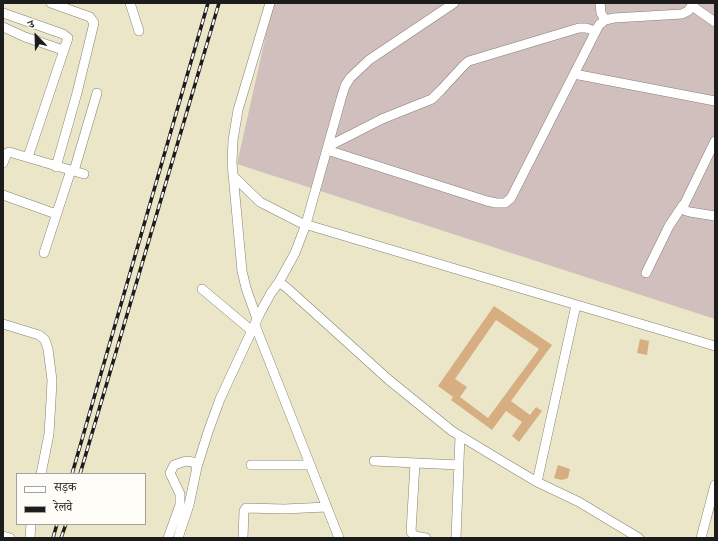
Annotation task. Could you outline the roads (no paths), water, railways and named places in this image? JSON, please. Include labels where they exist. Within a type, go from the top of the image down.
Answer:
[{"type":"street","points":[[51,3],[90,17],[94,23],[77,93],[56,167]]},
{"type":"street","points":[[130,3],[139,31]]},
{"type":"street","points":[[270,3],[238,110],[233,140],[232,176],[236,198],[242,271],[255,325],[340,538]]},
{"type":"street","points":[[178,538],[189,506],[197,467],[220,399],[271,293],[279,282],[295,253],[306,224],[342,98],[350,78],[369,60],[454,3]]},
{"type":"street","points":[[600,3],[601,13],[605,20]]},
{"type":"street","points":[[328,148],[487,201],[505,203],[514,193],[595,31],[602,22],[614,18],[682,14],[688,11],[693,4],[715,22]]},
{"type":"street","points":[[3,13],[66,36],[68,39],[63,50],[28,157]]},
{"type":"street","points":[[3,27],[22,36],[63,50]]},
{"type":"street","points":[[328,148],[382,120],[428,102],[469,61],[579,28],[586,28],[595,31]]},
{"type":"street","points":[[574,74],[715,101]]},
{"type":"street","points":[[44,253],[97,92]]},
{"type":"street","points":[[646,273],[669,226],[683,204],[715,142]]},
{"type":"street","points":[[3,163],[7,153],[9,152],[84,174]]},
{"type":"street","points":[[232,176],[260,202],[295,221],[715,346]]},
{"type":"street","points":[[3,195],[56,214]]},
{"type":"street","points":[[683,204],[686,211],[715,216]]},
{"type":"street","points":[[279,282],[389,380],[460,436],[537,482],[579,502],[639,538]]},
{"type":"street","points":[[202,289],[255,325]]},
{"type":"street","points":[[537,482],[576,305]]},
{"type":"street","points":[[3,324],[32,332],[45,340],[48,349],[52,380],[51,400],[49,434],[41,473]]},
{"type":"street","points":[[456,538],[460,436]]},
{"type":"street","points":[[168,538],[180,505],[180,494],[170,473],[174,465],[186,461],[193,462],[197,467]]},
{"type":"street","points":[[374,461],[459,465]]},
{"type":"street","points":[[415,463],[411,532],[415,536],[426,538]]},
{"type":"street","points":[[251,465],[310,464]]},
{"type":"street","points":[[701,538],[715,485]]},
{"type":"street","points":[[243,538],[244,511],[246,508],[284,509],[327,507]]},
{"type":"street","points":[[30,538],[31,525]]},
{"type":"street","points":[[621,527],[622,538]]},
{"type":"street","points":[[3,536],[10,538]]},
{"type":"railway","points":[[72,473],[208,3]]},
{"type":"railway","points":[[80,473],[219,3]]},
{"type":"railway","points":[[53,538],[57,525]]},
{"type":"railway","points":[[61,538],[66,525]]}]
